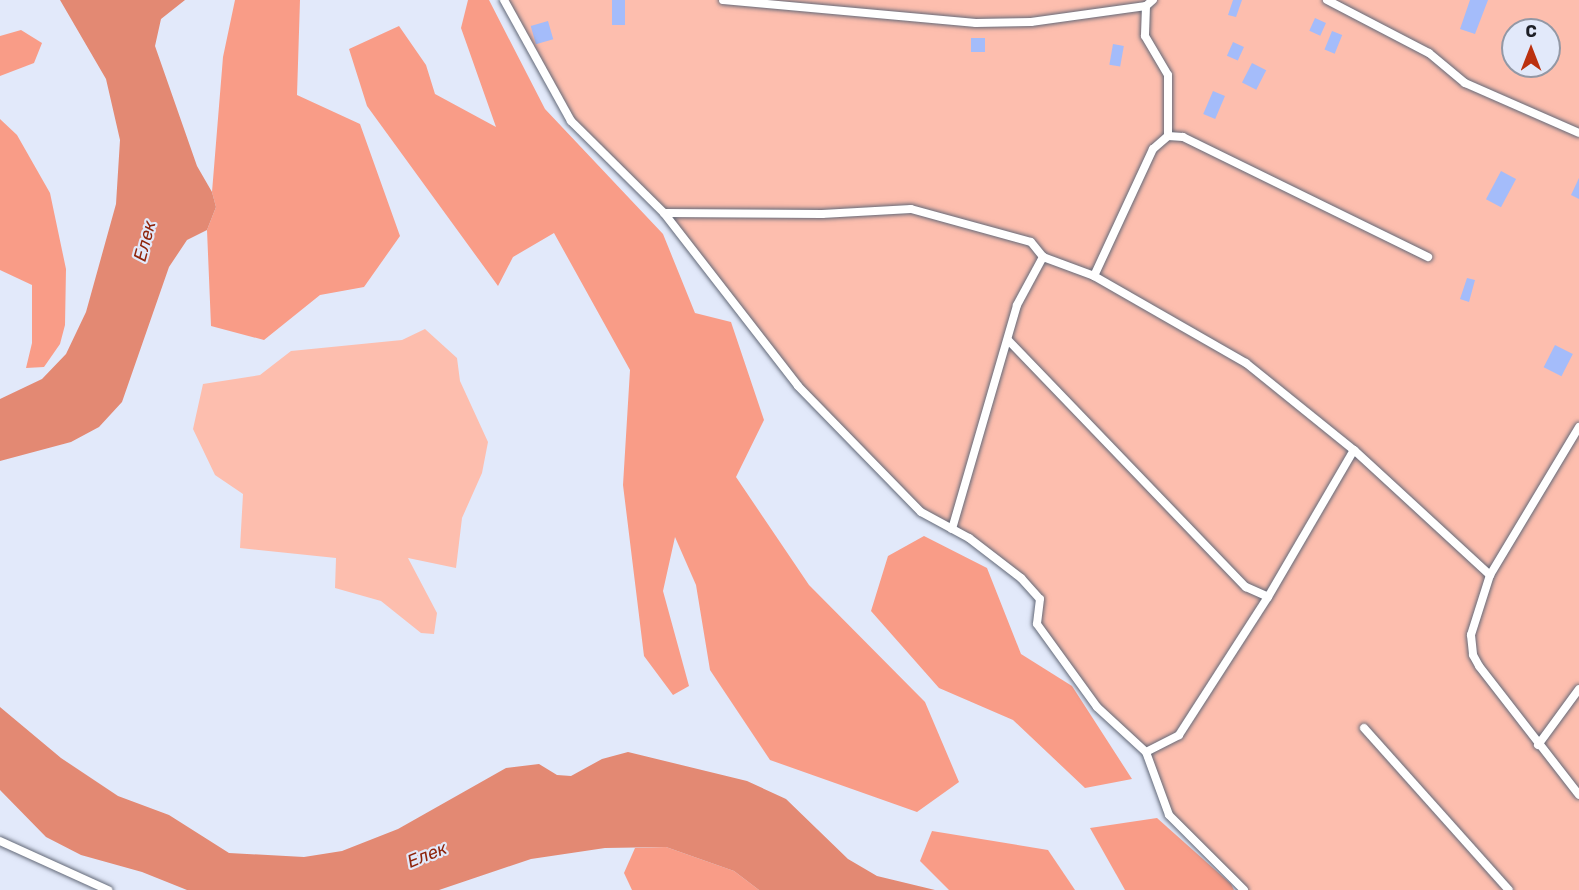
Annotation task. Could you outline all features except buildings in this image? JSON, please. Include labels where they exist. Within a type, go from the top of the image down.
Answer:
[{"type":"lane","points":[[504,0],[571,121],[664,213],[798,386],[921,512],[952,529],[1021,578],[1040,599],[1037,624],[1097,707],[1146,752],[1169,815],[1244,890]]},
{"type":"lane","points":[[723,0],[976,23],[1030,22],[1149,3],[1145,36],[1168,75],[1168,136]]},
{"type":"lane","points":[[1327,0],[1429,53],[1465,83],[1579,133]]},
{"type":"lane","points":[[1094,276],[1153,149],[1168,136],[1183,137],[1428,257]]},
{"type":"lane","points":[[664,213],[822,214],[911,209],[1031,242],[1043,257],[1094,276],[1246,363],[1354,450],[1490,575]]},
{"type":"lane","points":[[952,529],[1017,305],[1043,257]]},
{"type":"lane","points":[[1008,340],[1246,587],[1268,597]]},
{"type":"lane","points":[[1579,427],[1490,575],[1472,621],[1473,655],[1538,745],[1579,795]]},
{"type":"lane","points":[[1146,752],[1179,735],[1268,597],[1354,450]]},
{"type":"lane","points":[[1538,745],[1579,689]]},
{"type":"lane","points":[[1364,728],[1509,890]]},
{"type":"lane","points":[[0,841],[108,890]]},
{"type":"shaded area","points":[[235,0],[300,0],[297,95],[360,124],[400,236],[364,287],[320,295],[264,340],[211,326],[207,230],[216,207],[212,192],[223,57]]},
{"type":"shaded area","points":[[468,0],[489,0],[545,109],[663,234],[695,313],[731,322],[764,420],[736,477],[809,585],[925,702],[959,782],[917,812],[770,760],[710,670],[696,585],[675,537],[663,591],[689,686],[673,695],[644,656],[623,485],[630,370],[554,233],[513,257],[498,286],[367,106],[349,49],[399,26],[426,65],[435,94],[496,127],[461,28]]},
{"type":"shaded area","points":[[504,0],[1579,0],[1579,890],[1244,890],[1169,815],[1146,752],[1097,707],[1037,624],[1040,599],[969,538],[921,512],[798,386],[664,213],[571,121]]},
{"type":"shaded area","points":[[21,30],[42,43],[34,63],[0,76],[0,36]]},
{"type":"shaded area","points":[[0,119],[17,135],[50,193],[66,269],[65,325],[60,344],[44,367],[26,368],[32,343],[32,285],[0,270]]},
{"type":"shaded area","points":[[425,329],[457,358],[460,381],[488,442],[482,473],[462,518],[456,568],[408,558],[437,613],[434,634],[421,633],[381,601],[335,588],[336,558],[240,548],[243,494],[215,475],[193,429],[203,384],[260,375],[291,351],[402,340]]},
{"type":"shaded area","points":[[924,536],[987,568],[1021,654],[1072,686],[1132,779],[1085,788],[1013,720],[939,688],[871,611],[888,556]]},
{"type":"shaded area","points":[[1157,818],[1231,884],[1234,890],[1125,890],[1090,828]]},
{"type":"shaded area","points":[[932,831],[1048,850],[1075,890],[949,890],[920,861]]},
{"type":"shaded area","points":[[666,847],[734,871],[759,890],[632,890],[624,873],[635,848]]},
{"type":"water","name":"Елек","points":[[60,0],[185,0],[161,19],[155,46],[197,166],[212,192],[216,207],[207,230],[187,240],[169,267],[122,402],[99,427],[71,442],[0,461],[0,399],[42,379],[66,354],[86,312],[116,204],[120,140],[106,79]]},
{"type":"water","name":"Елек","points":[[0,707],[61,758],[118,796],[169,815],[229,853],[304,857],[342,851],[398,829],[506,768],[539,764],[557,775],[571,776],[602,759],[628,752],[747,781],[786,799],[848,859],[877,876],[935,890],[759,890],[734,871],[666,847],[605,848],[531,859],[439,890],[187,890],[142,872],[81,855],[46,837],[0,790]]}]
